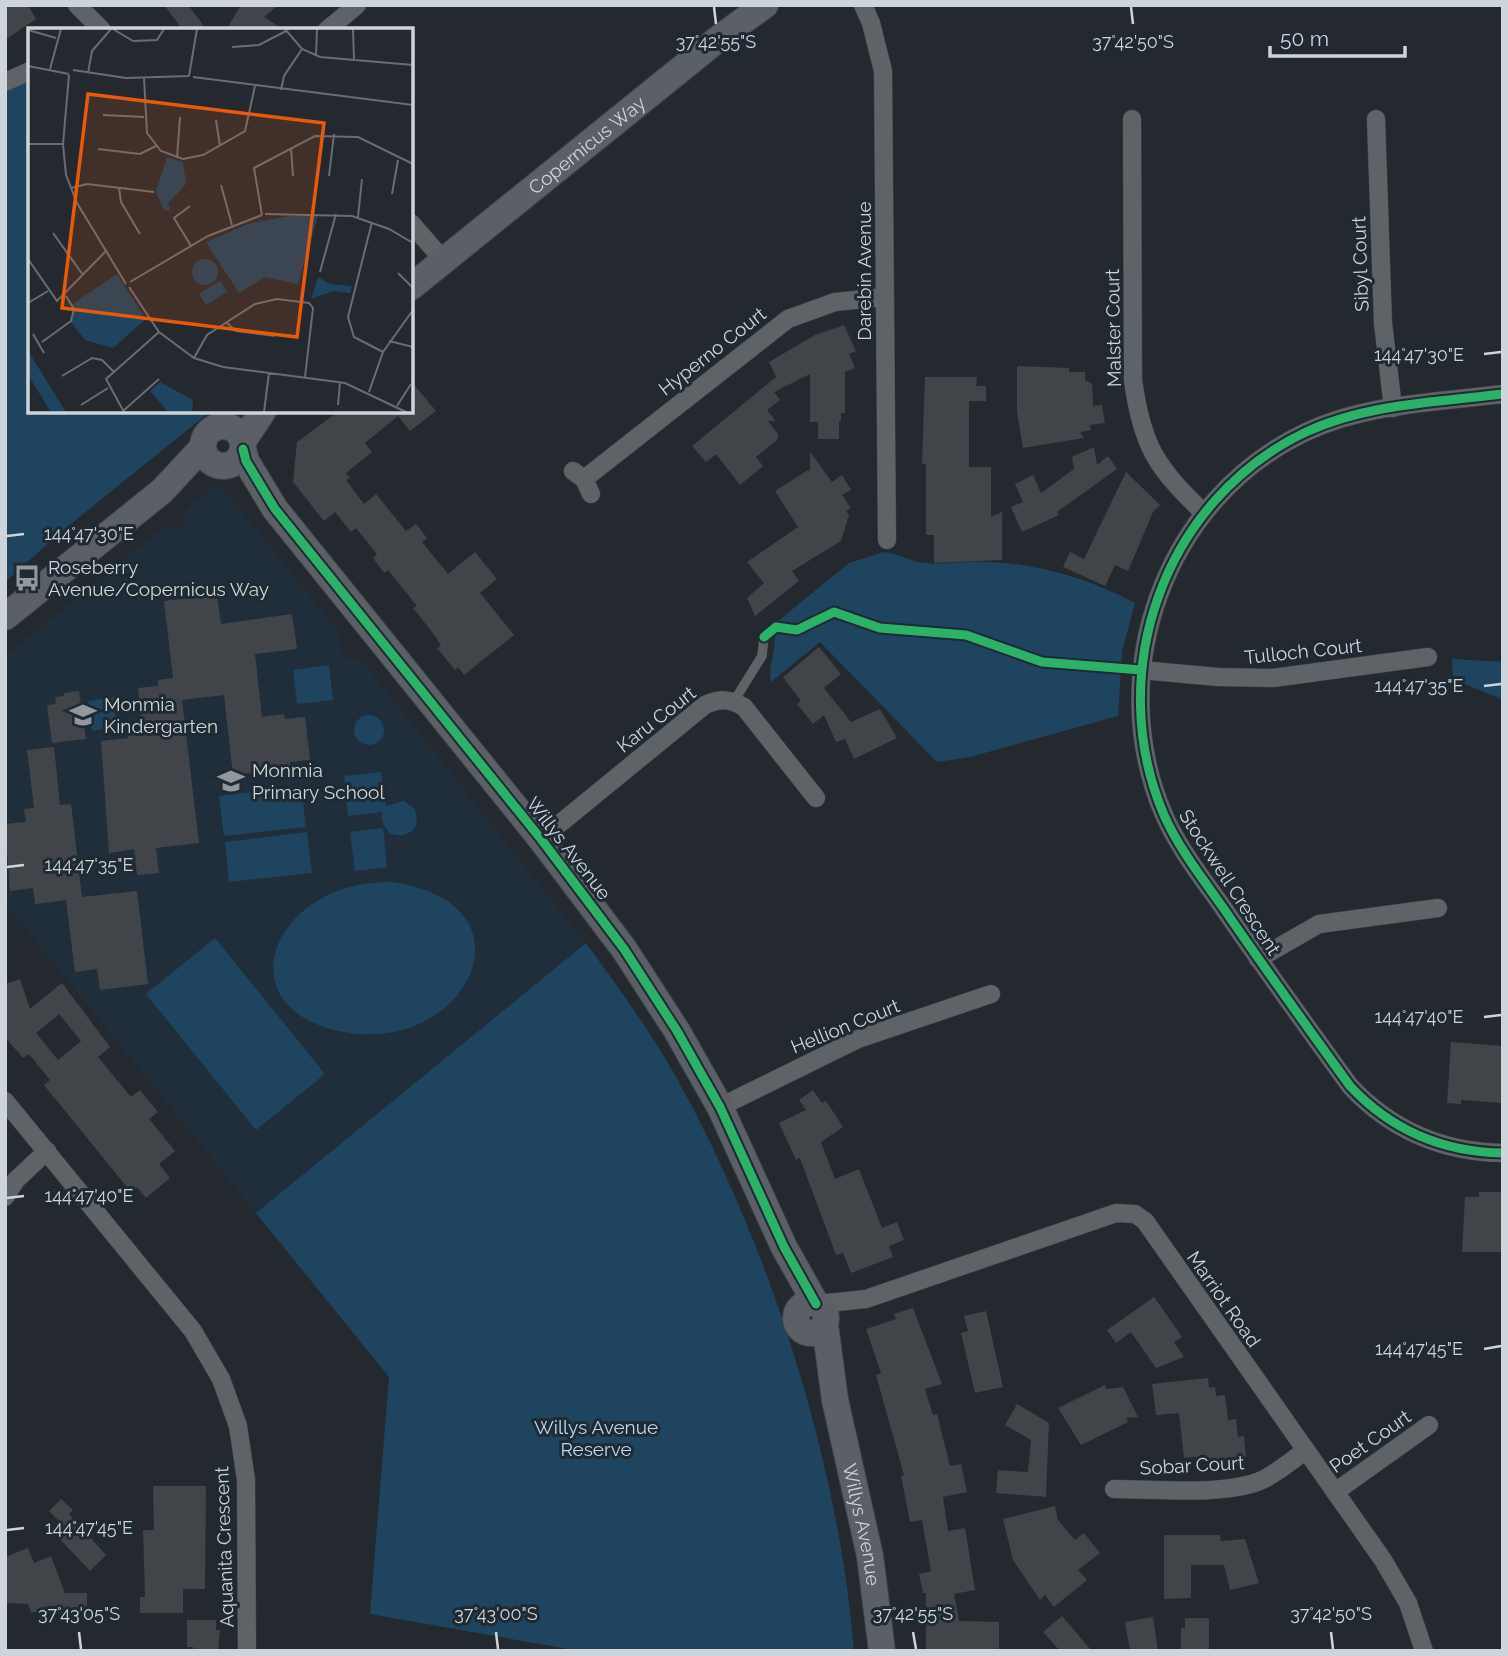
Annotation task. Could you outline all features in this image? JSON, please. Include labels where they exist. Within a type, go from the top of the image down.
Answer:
[{"type":"street","points":[[77,5],[91,27]]},
{"type":"street","points":[[329,28],[357,5]]},
{"type":"street","name":"Copernicus Way","points":[[413,285],[718,39],[765,5]]},
{"type":"street","name":"Darebin Avenue","points":[[863,5],[871,23],[883,71],[886,541]]},
{"type":"street","points":[[5,82],[28,72]]},
{"type":"street","name":"Malster Court","points":[[1132,118],[1133,380],[1138,412],[1149,445],[1166,476],[1204,513]]},
{"type":"street","name":"Sibyl Court","points":[[1376,119],[1383,323],[1393,408]]},
{"type":"street","points":[[413,225],[444,261]]},
{"type":"street","name":"Hyperno Court","points":[[583,481],[788,318],[835,302],[885,297]]},
{"type":"street","name":"Stockwell Crescent","points":[[1503,394],[1393,408],[1347,417],[1287,442],[1243,474],[1204,513],[1166,576],[1155,603],[1141,670],[1139,712],[1142,740],[1165,817],[1181,846],[1258,959],[1350,1086],[1376,1111],[1429,1140],[1474,1151],[1503,1153]]},
{"type":"street","points":[[213,460],[205,435],[244,413]]},
{"type":"street","points":[[5,617],[162,491],[213,460],[237,460],[262,413]]},
{"type":"street","points":[[222,425],[233,428],[243,445]]},
{"type":"street","name":"Willys Avenue","points":[[243,445],[246,461],[275,509],[541,839],[631,959],[720,1107],[785,1247],[814,1317],[863,1520],[883,1651]]},
{"type":"street","name":"Willys Avenue","points":[[213,460],[275,509]]},
{"type":"street","name":"Tulloch Court","points":[[1141,670],[1236,678],[1273,678],[1428,657]]},
{"type":"street","name":"Karu Court","points":[[541,839],[705,705],[714,701],[734,701]]},
{"type":"street","points":[[734,701],[750,714],[816,798]]},
{"type":"street","points":[[1258,959],[1319,924],[1438,908]]},
{"type":"street","name":"Hellion Court","points":[[720,1107],[858,1039],[991,995]]},
{"type":"street","name":"Aquanita Crescent","points":[[5,1101],[193,1331],[221,1379],[238,1426],[246,1480],[247,1651]]},
{"type":"street","points":[[5,1197],[16,1180],[47,1151]]},
{"type":"street","name":"Marriot Road","points":[[814,1317],[1116,1213],[1135,1214],[1145,1221],[1397,1582],[1419,1630],[1424,1651]]},
{"type":"street","name":"Poet Court","points":[[1335,1492],[1429,1424]]},
{"type":"street","name":"Sobar Court","points":[[1114,1489],[1223,1488],[1247,1484],[1269,1476],[1306,1450]]},
{"type":"lane","points":[[734,701],[762,656],[764,637]]},
{"type":"shaded area","name":"Monmia Primary School","points":[[215,485],[221,486],[340,633],[343,659],[359,657],[586,943],[256,1213],[5,903],[5,656],[161,529],[185,526],[184,511]]},
{"type":"green space","points":[[28,82],[28,413],[209,413],[62,531],[5,582],[5,91]]},
{"type":"green space","points":[[884,552],[925,563],[1005,563],[1044,569],[1081,579],[1135,603],[1122,651],[1118,716],[970,757],[937,762],[820,642],[771,682],[775,641],[772,626],[849,563]]},
{"type":"green space","points":[[1452,659],[1503,662],[1503,700],[1453,679]]},
{"type":"green space","points":[[329,665],[333,700],[297,704],[293,670]]},
{"type":"green space","points":[[116,697],[115,727],[92,731],[88,701]]},
{"type":"green space","points":[[369,715],[379,720],[384,730],[379,740],[369,745],[359,740],[354,730],[359,720]]},
{"type":"green space","points":[[381,772],[386,806],[404,801],[415,809],[417,823],[406,834],[389,833],[382,821],[382,812],[348,816],[344,776]]},
{"type":"green space","points":[[301,786],[306,827],[224,836],[219,796]]},
{"type":"green space","points":[[383,828],[387,867],[355,871],[350,832]]},
{"type":"green space","points":[[307,832],[312,873],[229,882],[225,842]]},
{"type":"green space","points":[[392,882],[438,895],[465,918],[475,945],[470,973],[453,1000],[425,1021],[388,1033],[344,1032],[306,1019],[283,999],[274,974],[277,948],[291,923],[316,902],[350,887]]},
{"type":"green space","points":[[215,938],[325,1074],[256,1130],[146,994]]},
{"type":"green space","name":"Willys Avenue Reserve","points":[[586,943],[644,1024],[675,1075],[709,1140],[769,1281],[815,1428],[846,1578],[854,1651],[579,1651],[370,1614],[389,1377],[256,1213]]},
{"type":"building","points":[[12,5],[28,5],[36,19],[5,40],[5,9]]},
{"type":"building","points":[[164,5],[188,5],[205,28],[181,28]]},
{"type":"building","points":[[241,5],[278,5],[264,17],[281,28],[227,28]]},
{"type":"building","points":[[844,325],[856,351],[849,354],[855,368],[845,372],[845,413],[841,413],[839,439],[818,439],[818,422],[810,422],[810,374],[774,392],[780,400],[767,410],[776,421],[768,421],[778,434],[778,439],[756,457],[763,466],[740,485],[716,454],[706,462],[692,446],[776,377],[769,362],[815,335]]},
{"type":"building","points":[[1017,366],[1069,368],[1069,372],[1085,372],[1085,380],[1092,384],[1093,406],[1102,405],[1105,423],[1090,425],[1091,430],[1080,432],[1084,438],[1023,448],[1017,412]]},
{"type":"building","points":[[925,377],[977,377],[976,386],[986,386],[986,401],[969,401],[969,467],[991,467],[991,517],[1002,512],[1002,560],[934,563],[934,535],[926,535],[926,464],[922,464]]},
{"type":"building","points":[[413,383],[436,411],[410,431],[398,416],[365,443],[372,452],[346,473],[350,478],[346,480],[364,504],[376,494],[406,531],[416,524],[427,538],[422,542],[448,574],[475,552],[497,579],[480,593],[514,635],[464,675],[458,667],[455,670],[437,648],[441,646],[436,637],[413,608],[417,606],[388,570],[384,573],[373,558],[377,554],[356,528],[351,532],[335,512],[324,521],[293,482],[297,442],[336,413],[413,413]]},
{"type":"building","points":[[1094,447],[1097,465],[1108,456],[1117,469],[1057,512],[1059,515],[1022,532],[1011,507],[1023,502],[1015,484],[1033,475],[1041,493],[1074,469],[1072,457]]},
{"type":"building","points":[[810,452],[832,482],[842,475],[851,490],[842,495],[851,508],[846,511],[849,515],[841,541],[792,571],[799,581],[755,616],[747,598],[764,583],[747,562],[798,527],[775,491],[808,470],[810,472]]},
{"type":"building","points":[[1126,472],[1160,505],[1153,512],[1128,571],[1115,565],[1105,586],[1063,567],[1070,552],[1084,559]]},
{"type":"building","points":[[217,595],[221,624],[292,614],[297,649],[255,654],[262,717],[284,714],[285,719],[305,717],[310,760],[290,762],[290,768],[233,775],[224,695],[182,700],[199,843],[156,848],[159,873],[137,875],[134,849],[109,853],[101,741],[128,738],[128,733],[143,731],[138,688],[158,686],[158,680],[173,678],[164,601]]},
{"type":"building","points":[[819,647],[841,674],[824,688],[851,722],[880,709],[897,738],[854,759],[845,739],[836,742],[824,715],[813,724],[797,704],[801,701],[783,677]]},
{"type":"building","points":[[79,691],[86,739],[52,743],[47,705],[56,704],[55,697],[64,696],[64,693]]},
{"type":"building","points":[[54,747],[60,805],[71,804],[82,897],[137,891],[148,984],[100,990],[97,969],[75,972],[66,900],[35,904],[33,888],[10,891],[5,824],[26,822],[24,809],[34,808],[27,750]]},
{"type":"building","points":[[20,979],[30,1009],[62,983],[110,1047],[98,1057],[131,1097],[140,1090],[158,1112],[149,1119],[175,1151],[159,1164],[170,1178],[146,1198],[137,1187],[131,1192],[44,1085],[50,1080],[29,1054],[23,1058],[5,1037],[5,984]],"holes":[[[59,1014],[81,1041],[58,1060],[36,1033]]]},
{"type":"building","points":[[1451,1042],[1503,1046],[1503,1103],[1461,1100],[1461,1104],[1447,1103]]},
{"type":"building","points":[[813,1090],[822,1103],[826,1101],[843,1127],[821,1142],[835,1179],[859,1169],[882,1228],[897,1222],[904,1240],[889,1246],[893,1257],[851,1273],[843,1253],[836,1255],[800,1158],[796,1160],[779,1123],[806,1110],[799,1100]]},
{"type":"building","points":[[1479,1192],[1503,1192],[1503,1252],[1462,1252],[1465,1197],[1479,1197]]},
{"type":"building","points":[[1154,1297],[1182,1337],[1174,1342],[1184,1357],[1156,1368],[1131,1332],[1116,1343],[1107,1330]]},
{"type":"building","points":[[913,1308],[942,1384],[925,1389],[933,1415],[937,1414],[950,1466],[961,1464],[967,1492],[943,1497],[948,1531],[965,1528],[975,1590],[954,1594],[959,1621],[999,1622],[999,1651],[926,1651],[926,1593],[923,1593],[919,1574],[931,1571],[922,1520],[910,1522],[901,1476],[904,1475],[876,1375],[881,1373],[866,1329],[896,1319],[894,1314]]},
{"type":"building","points":[[986,1311],[1003,1387],[975,1393],[961,1333],[968,1331],[964,1316]]},
{"type":"building","points":[[1208,1378],[1209,1388],[1215,1387],[1216,1396],[1225,1395],[1228,1420],[1236,1419],[1238,1437],[1244,1436],[1246,1458],[1196,1461],[1196,1457],[1184,1458],[1179,1413],[1156,1415],[1152,1384]]},
{"type":"building","points":[[1105,1385],[1106,1389],[1123,1387],[1138,1417],[1126,1418],[1128,1422],[1081,1445],[1058,1408]]},
{"type":"building","points":[[1017,1404],[1049,1423],[1046,1497],[996,1493],[998,1470],[1028,1472],[1031,1440],[1005,1425]]},
{"type":"building","points":[[153,1486],[206,1486],[205,1589],[183,1589],[183,1613],[140,1613],[140,1597],[145,1597],[143,1530],[154,1530]]},
{"type":"building","points":[[61,1499],[73,1510],[69,1514],[106,1555],[90,1571],[55,1534],[57,1532],[54,1528],[60,1522],[49,1511]]},
{"type":"building","points":[[1055,1506],[1058,1520],[1075,1540],[1084,1533],[1100,1553],[1078,1570],[1087,1580],[1054,1607],[1045,1595],[1040,1600],[1013,1560],[1003,1519]]},
{"type":"building","points":[[1164,1535],[1220,1535],[1221,1541],[1245,1539],[1259,1583],[1230,1590],[1224,1565],[1191,1565],[1191,1598],[1164,1599]]},
{"type":"building","points":[[28,1548],[34,1563],[51,1556],[65,1593],[87,1593],[87,1613],[31,1612],[28,1604],[5,1603],[5,1557]]},
{"type":"building","points":[[1062,1616],[1092,1651],[1060,1651],[1043,1632]]},
{"type":"building","points":[[1153,1617],[1158,1651],[1130,1651],[1125,1622]]},
{"type":"building","points":[[1185,1618],[1209,1618],[1209,1651],[1181,1651],[1181,1628],[1185,1628]]},
{"type":"building","points":[[187,1620],[216,1620],[216,1630],[220,1630],[218,1651],[193,1651],[193,1647],[187,1647]]},
{"type":"cycle path","points":[[1503,394],[1402,405],[1353,415],[1306,432],[1257,462],[1215,500],[1183,545],[1159,595],[1145,649],[1140,705],[1147,761],[1170,828],[1200,875],[1350,1086],[1383,1115],[1419,1136],[1460,1148],[1503,1153]]},
{"type":"cycle path","points":[[243,449],[246,461],[275,509],[541,839],[624,949],[677,1031],[720,1107],[784,1247],[816,1304]]},
{"type":"cycle path","points":[[764,637],[776,627],[797,630],[834,612],[880,628],[966,635],[1042,662],[1141,670]]},
{"type":"place","name":"Roseberry Avenue/Copernicus Way","points":[[27,578]]},
{"type":"place","name":"Monmia Kindergarten","points":[[83,715]]},
{"type":"place","name":"Monmia Primary School","points":[[231,781]]}]
